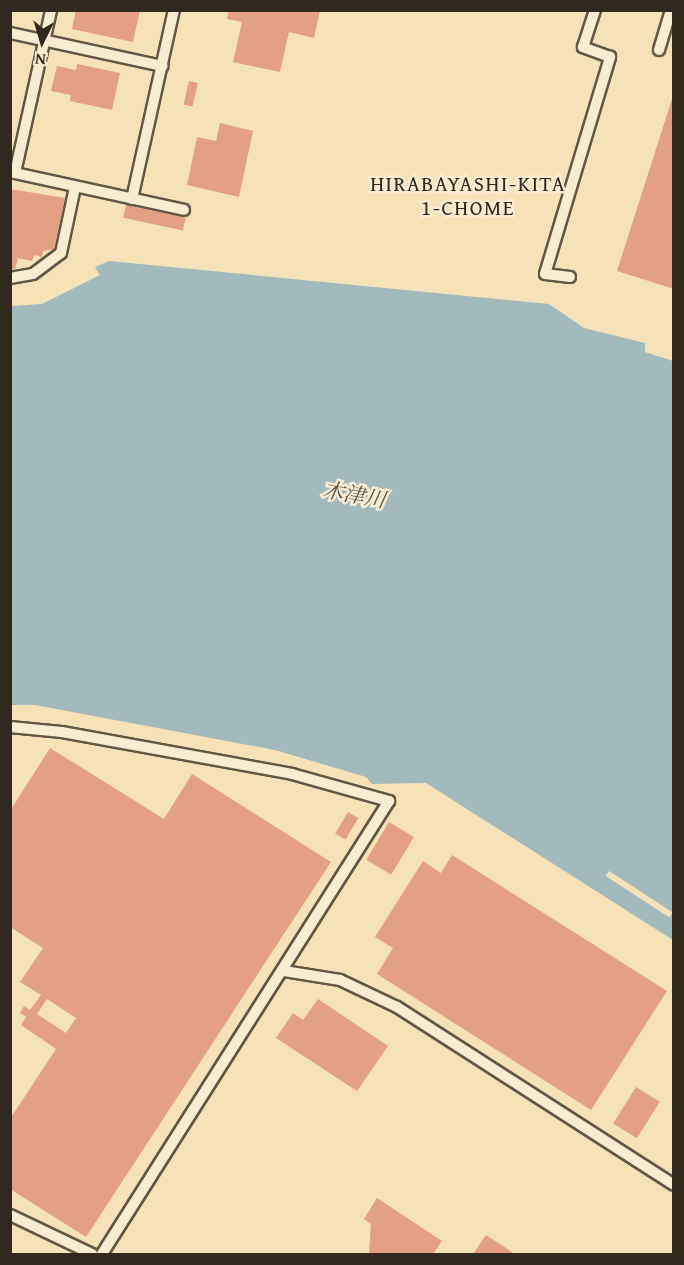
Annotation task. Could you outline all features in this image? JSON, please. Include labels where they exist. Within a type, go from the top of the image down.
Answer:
[{"type":"lane","points":[[51,10],[13,173],[184,210]]},
{"type":"lane","points":[[132,199],[174,10]]},
{"type":"lane","points":[[570,276],[545,274],[610,57],[583,47],[595,10]]},
{"type":"lane","points":[[658,50],[671,10]]},
{"type":"lane","points":[[10,33],[162,66]]},
{"type":"lane","points":[[10,278],[33,274],[61,254],[75,187]]},
{"type":"lane","points":[[10,727],[62,732],[292,774],[389,801],[284,971],[102,1254]]},
{"type":"lane","points":[[284,971],[340,980],[397,1007],[674,1185]]},
{"type":"lane","points":[[10,1215],[92,1254]]},
{"type":"water","name":"木津川","points":[[109,261],[549,304],[584,328],[645,343],[645,352],[673,361],[673,940],[426,783],[372,784],[366,777],[275,750],[35,705],[11,705],[11,306],[42,304],[100,275],[95,267]]},
{"type":"pier","points":[[609,871],[673,912],[669,917],[606,876]]},
{"type":"building","points":[[76,10],[140,10],[133,42],[72,29]]},
{"type":"building","points":[[229,10],[320,10],[314,38],[289,32],[280,72],[233,62],[242,22],[227,19]]},
{"type":"building","points":[[77,64],[120,73],[112,110],[70,101],[71,95],[51,91],[57,66],[76,70]]},
{"type":"building","points":[[189,81],[198,83],[192,106],[184,104]]},
{"type":"building","points":[[672,99],[674,100],[674,289],[617,271]]},
{"type":"building","points":[[220,123],[253,131],[239,197],[187,185],[197,137],[216,141]]},
{"type":"building","points":[[10,189],[65,198],[54,249],[43,251],[42,257],[34,255],[32,261],[18,258],[15,269],[10,270]]},
{"type":"building","points":[[126,205],[186,218],[183,230],[123,218]]},
{"type":"building","points":[[50,748],[164,819],[192,774],[331,862],[86,1237],[10,1189],[10,1119],[56,1049],[21,1025],[26,1017],[20,1013],[24,1006],[30,1010],[41,995],[20,982],[43,948],[10,927],[10,811]],"holes":[[[47,999],[76,1018],[66,1033],[37,1014]]]},
{"type":"building","points":[[348,812],[358,818],[345,840],[335,833]]},
{"type":"building","points":[[389,822],[414,837],[391,875],[366,860]]},
{"type":"building","points":[[452,855],[667,991],[591,1110],[377,974],[393,948],[375,937],[423,861],[441,873]]},
{"type":"building","points":[[318,999],[388,1046],[357,1091],[276,1038],[293,1013],[303,1020]]},
{"type":"building","points":[[636,1087],[660,1102],[637,1138],[613,1123]]},
{"type":"building","points":[[377,1198],[442,1241],[433,1254],[369,1254],[371,1224],[364,1219]]},
{"type":"building","points":[[486,1235],[515,1254],[473,1254]]},
{"type":"district","name":"HIRABAYASHI-KITA 1-CHOME","points":[[468,196]]}]
